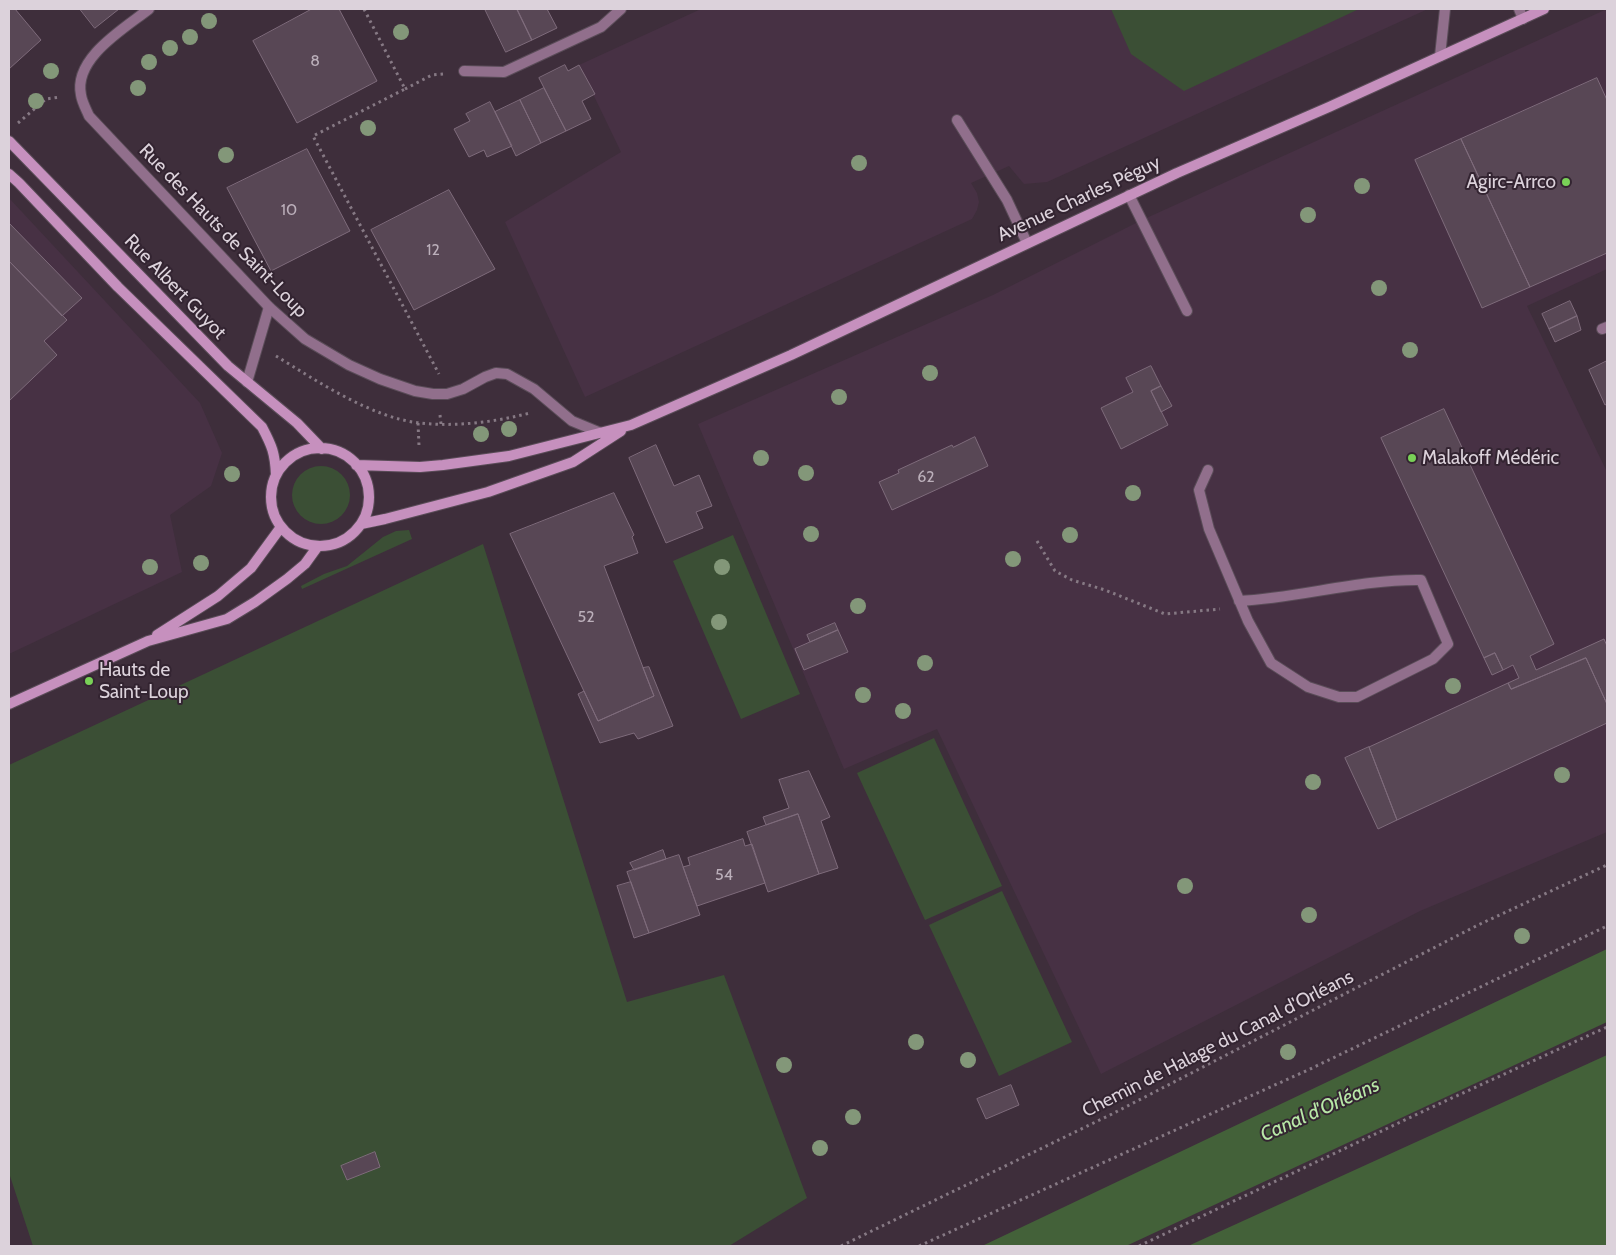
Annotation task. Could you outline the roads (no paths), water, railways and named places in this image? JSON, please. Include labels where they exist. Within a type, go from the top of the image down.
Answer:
[{"type":"main road","name":"Avenue Charles Péguy","points":[[356,465],[411,467],[443,465],[509,456],[631,425],[791,355],[1129,195],[1440,56],[1521,14],[1544,9]]},
{"type":"main road","name":"Rue Albert Guyot","points":[[9,141],[228,366],[297,423],[322,448]]},
{"type":"main road","name":"Rue Albert Guyot","points":[[9,174],[118,287],[262,427],[275,455],[276,475]]},
{"type":"main road","name":"Avenue Charles Péguy","points":[[361,524],[488,492],[573,462],[631,425]]},
{"type":"main road","points":[[322,448],[341,454],[356,465],[365,478],[369,493],[367,509],[361,524],[350,536],[335,544],[318,546],[304,544],[281,527],[272,506],[272,490],[276,475],[284,464],[295,455],[308,450],[322,448]]},
{"type":"main road","points":[[9,704],[148,641],[218,596],[251,568],[281,527]]},
{"type":"main road","points":[[148,641],[227,619],[256,602],[287,579],[305,564],[318,546]]},
{"type":"street","name":"Rue des Hauts de Saint-Loup","points":[[149,9],[98,50],[88,61],[80,77],[80,94],[89,116],[269,307],[304,338],[349,365],[380,379],[415,391],[447,394],[463,389],[496,373],[507,374],[534,389],[572,421],[601,433]]},
{"type":"street","points":[[464,71],[504,72],[601,27],[621,9]]},
{"type":"street","points":[[1440,56],[1445,9]]},
{"type":"street","points":[[957,120],[1007,200],[1027,242]]},
{"type":"street","points":[[1129,195],[1187,311]]},
{"type":"street","points":[[247,382],[269,307]]},
{"type":"street","points":[[1208,470],[1200,490],[1209,529],[1241,604],[1271,663],[1308,687],[1339,697],[1358,697],[1433,659],[1448,644],[1421,580],[1395,580],[1241,604]]},
{"type":"water","name":"Canal d'Orléans","points":[[1607,949],[1607,1022],[1126,1246],[982,1246]]},
{"type":"water","points":[[1607,1055],[1607,1246],[1188,1246]]},
{"type":"place","name":"Agirc-Arrco","points":[[1566,182]]},
{"type":"place","name":"Malakoff Médéric","points":[[1412,458]]},
{"type":"place","name":"Hauts de Saint-Loup","points":[[89,681]]}]
